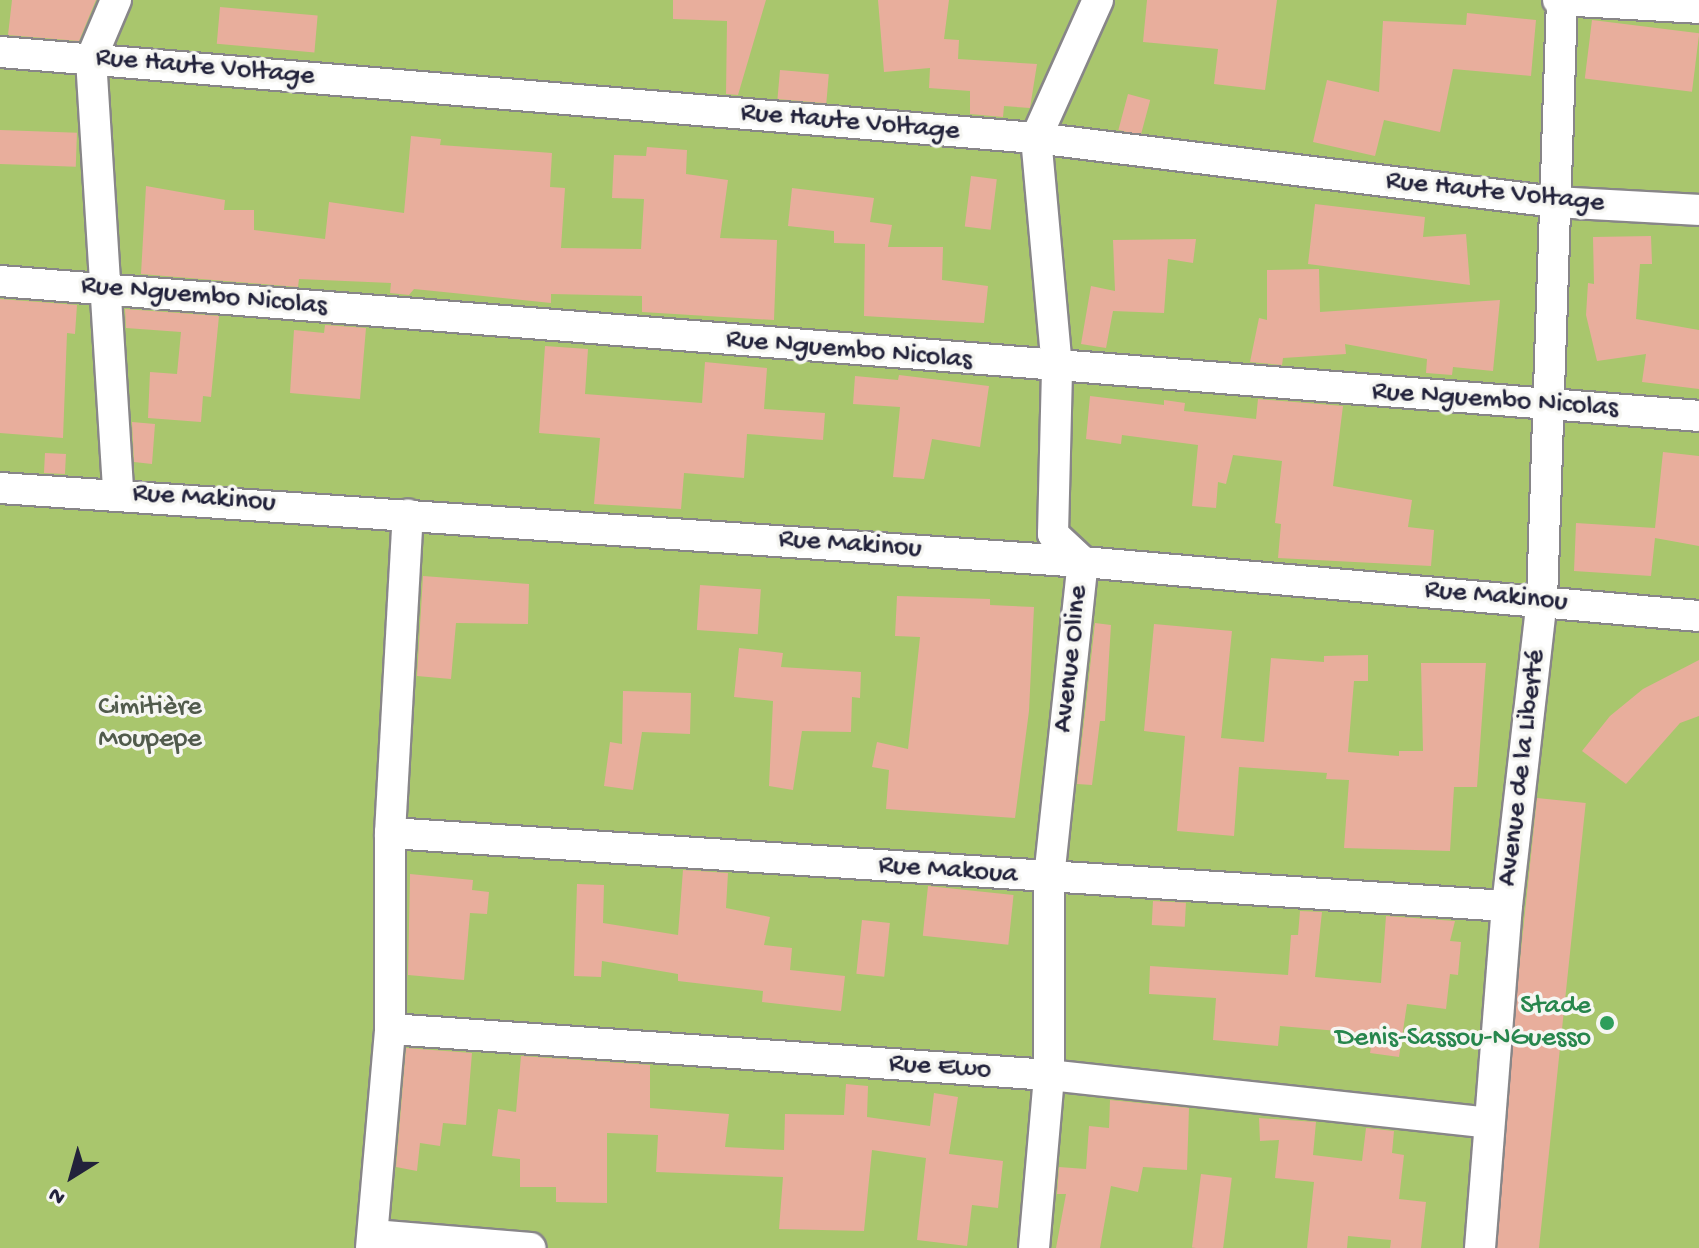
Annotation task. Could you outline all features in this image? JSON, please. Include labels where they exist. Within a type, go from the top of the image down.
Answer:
[{"type":"street","points":[[116,0],[91,59],[118,493]]},
{"type":"street","name":"Avenue Oline","points":[[1034,1248],[1049,1075],[1049,878],[1083,562],[1053,534],[1057,368],[1036,138],[1098,0]]},
{"type":"street","points":[[1560,0],[1699,8]]},
{"type":"street","name":"Avenue de la Liberté","points":[[1480,1248],[1507,906],[1542,600],[1560,0]]},
{"type":"street","name":"Rue Haute Voltage","points":[[0,52],[1036,138],[1556,202],[1699,210]]},
{"type":"street","name":"Rue Nguembo Nicolas","points":[[0,281],[1057,368],[1699,416]]},
{"type":"street","name":"Rue Makinou","points":[[0,488],[118,493],[1083,562],[1699,616]]},
{"type":"street","points":[[408,515],[390,833],[390,1029],[372,1241],[530,1248]]},
{"type":"street","name":"Rue Makoua","points":[[390,833],[1507,906]]},
{"type":"street","name":"Rue Ewo","points":[[390,1029],[1049,1075],[1488,1123]]},
{"type":"green space","name":"Cimitière Moupepe","points":[[0,0],[1699,0],[1699,1248],[0,1248]]},
{"type":"building","points":[[12,0],[96,0],[79,41],[8,35]]},
{"type":"building","points":[[673,0],[766,0],[738,95],[726,94],[727,21],[673,19]]},
{"type":"building","points":[[878,0],[949,0],[944,39],[959,40],[958,59],[1037,64],[1030,108],[1004,106],[1003,117],[970,114],[970,91],[929,88],[930,68],[884,72]]},
{"type":"building","points":[[1147,0],[1277,0],[1265,90],[1214,84],[1218,49],[1143,42]]},
{"type":"building","points":[[220,7],[318,16],[314,52],[217,44]]},
{"type":"building","points":[[1467,13],[1536,20],[1531,76],[1453,69],[1440,132],[1384,120],[1375,156],[1313,142],[1327,80],[1379,92],[1383,21],[1466,25]]},
{"type":"building","points":[[1592,20],[1699,33],[1692,92],[1585,79]]},
{"type":"building","points":[[780,70],[829,74],[826,103],[777,99]]},
{"type":"building","points":[[1128,94],[1150,100],[1141,136],[1118,130]]},
{"type":"building","points":[[0,130],[77,133],[76,167],[0,164]]},
{"type":"building","points":[[411,136],[441,139],[440,145],[552,153],[550,187],[565,188],[561,248],[641,249],[644,199],[612,198],[614,155],[646,156],[647,147],[687,150],[686,174],[728,180],[720,238],[777,240],[774,320],[642,312],[642,296],[551,294],[551,303],[414,289],[409,295],[390,293],[391,283],[299,279],[298,287],[141,274],[146,186],[225,200],[224,210],[254,210],[254,230],[325,239],[329,202],[404,213]]},
{"type":"building","points":[[971,176],[997,179],[991,230],[965,227]]},
{"type":"building","points":[[792,188],[874,198],[870,222],[892,225],[888,247],[943,247],[942,280],[988,286],[984,323],[864,316],[865,244],[834,243],[834,231],[788,226]]},
{"type":"building","points":[[1315,204],[1425,217],[1423,237],[1466,234],[1470,285],[1308,264]]},
{"type":"building","points":[[1651,236],[1652,264],[1640,264],[1636,319],[1699,330],[1699,389],[1642,382],[1646,354],[1597,361],[1586,315],[1588,283],[1594,284],[1593,237]]},
{"type":"building","points":[[1196,239],[1193,263],[1168,259],[1164,313],[1113,311],[1106,348],[1081,344],[1091,286],[1115,291],[1113,240]]},
{"type":"building","points":[[1319,269],[1320,312],[1500,300],[1493,371],[1453,367],[1452,375],[1426,373],[1427,359],[1345,344],[1346,354],[1283,358],[1282,365],[1250,362],[1259,318],[1267,320],[1267,270]]},
{"type":"building","points":[[0,299],[77,305],[75,334],[67,333],[63,438],[0,433]]},
{"type":"building","points":[[125,309],[219,316],[211,397],[203,396],[201,422],[148,418],[150,372],[177,374],[181,332],[126,328]]},
{"type":"building","points":[[325,325],[366,328],[360,399],[290,393],[294,330],[324,333]]},
{"type":"building","points":[[545,346],[588,349],[585,394],[702,403],[705,362],[767,368],[764,409],[825,413],[823,440],[747,434],[744,478],[684,473],[681,509],[594,504],[600,438],[539,433]]},
{"type":"building","points":[[899,375],[989,386],[980,447],[932,439],[924,479],[893,477],[900,407],[853,404],[855,376],[898,380]]},
{"type":"building","points":[[1090,396],[1164,405],[1164,400],[1185,403],[1184,411],[1256,419],[1258,399],[1343,406],[1333,486],[1412,500],[1408,527],[1434,530],[1431,566],[1278,558],[1281,524],[1275,523],[1282,461],[1233,455],[1226,484],[1218,482],[1216,508],[1192,506],[1198,445],[1122,435],[1121,444],[1086,439]]},
{"type":"building","points":[[132,422],[155,424],[152,464],[134,462]]},
{"type":"building","points":[[1663,452],[1699,456],[1699,546],[1655,538],[1651,576],[1574,571],[1576,523],[1655,528]]},
{"type":"building","points":[[45,453],[66,454],[65,474],[44,473]]},
{"type":"building","points":[[423,576],[529,584],[528,624],[456,623],[451,679],[417,676]]},
{"type":"building","points":[[700,585],[761,589],[758,634],[697,630]]},
{"type":"building","points":[[897,596],[990,599],[990,605],[1034,607],[1029,711],[1015,818],[886,809],[889,770],[872,767],[877,742],[908,749],[920,637],[895,636]]},
{"type":"building","points":[[1095,623],[1111,625],[1105,721],[1100,721],[1092,785],[1077,784]]},
{"type":"building","points":[[1154,624],[1232,631],[1221,738],[1264,742],[1271,658],[1324,662],[1324,656],[1368,655],[1368,681],[1354,681],[1348,752],[1399,756],[1399,751],[1423,751],[1421,663],[1486,663],[1477,787],[1454,787],[1450,851],[1344,848],[1349,780],[1326,779],[1327,773],[1239,767],[1234,836],[1177,831],[1185,736],[1144,731]]},
{"type":"building","points":[[739,648],[783,653],[781,667],[861,672],[860,698],[852,697],[851,732],[802,731],[793,790],[769,786],[773,701],[734,697]]},
{"type":"building","points":[[1699,660],[1699,716],[1680,723],[1626,784],[1582,751],[1610,716],[1643,689]]},
{"type":"building","points":[[623,691],[691,693],[690,734],[642,732],[633,790],[604,786],[610,742],[622,744]]},
{"type":"building","points":[[1537,798],[1586,803],[1539,1248],[1490,1248]]},
{"type":"building","points":[[683,870],[728,873],[726,908],[770,917],[764,945],[792,948],[790,970],[845,976],[841,1011],[762,1002],[763,991],[678,981],[678,974],[602,961],[601,977],[574,976],[577,884],[604,885],[603,923],[678,935]]},
{"type":"building","points":[[410,874],[473,880],[472,890],[489,892],[487,914],[470,913],[464,980],[408,975]]},
{"type":"building","points":[[928,886],[1014,895],[1008,945],[923,936]]},
{"type":"building","points":[[1153,901],[1186,903],[1185,927],[1152,925]]},
{"type":"building","points":[[1300,911],[1322,912],[1315,977],[1381,983],[1386,916],[1455,921],[1450,941],[1461,942],[1458,975],[1450,974],[1446,1009],[1407,1004],[1399,1057],[1370,1053],[1373,1034],[1280,1026],[1278,1046],[1213,1040],[1216,998],[1149,994],[1150,966],[1288,975],[1291,935],[1298,935]]},
{"type":"building","points":[[862,920],[890,923],[884,977],[856,974]]},
{"type":"building","points":[[406,1048],[472,1053],[466,1125],[443,1123],[440,1146],[420,1143],[417,1171],[396,1167]]},
{"type":"building","points":[[521,1056],[650,1065],[650,1108],[729,1114],[725,1147],[784,1150],[785,1114],[844,1115],[846,1084],[868,1086],[867,1117],[930,1126],[934,1093],[958,1097],[949,1154],[1003,1161],[998,1208],[972,1205],[967,1246],[917,1240],[926,1158],[872,1150],[864,1231],[779,1229],[783,1177],[656,1172],[658,1135],[607,1133],[607,1203],[556,1202],[556,1187],[520,1187],[520,1159],[492,1156],[498,1109],[516,1112]]},
{"type":"building","points":[[1110,1100],[1189,1108],[1187,1170],[1143,1167],[1138,1192],[1111,1186],[1100,1248],[1056,1248],[1066,1194],[1057,1194],[1059,1167],[1086,1169],[1089,1126],[1109,1128]]},
{"type":"building","points":[[1259,1118],[1316,1122],[1313,1155],[1362,1161],[1366,1128],[1394,1131],[1392,1153],[1404,1155],[1399,1199],[1426,1202],[1421,1248],[1390,1248],[1391,1240],[1348,1236],[1347,1248],[1307,1248],[1314,1182],[1275,1178],[1279,1140],[1260,1141]]},
{"type":"building","points":[[1201,1174],[1232,1178],[1223,1248],[1192,1247]]},
{"type":"place","name":"Stade Denis-Sassou-NGuesso","points":[[1607,1023]]}]
